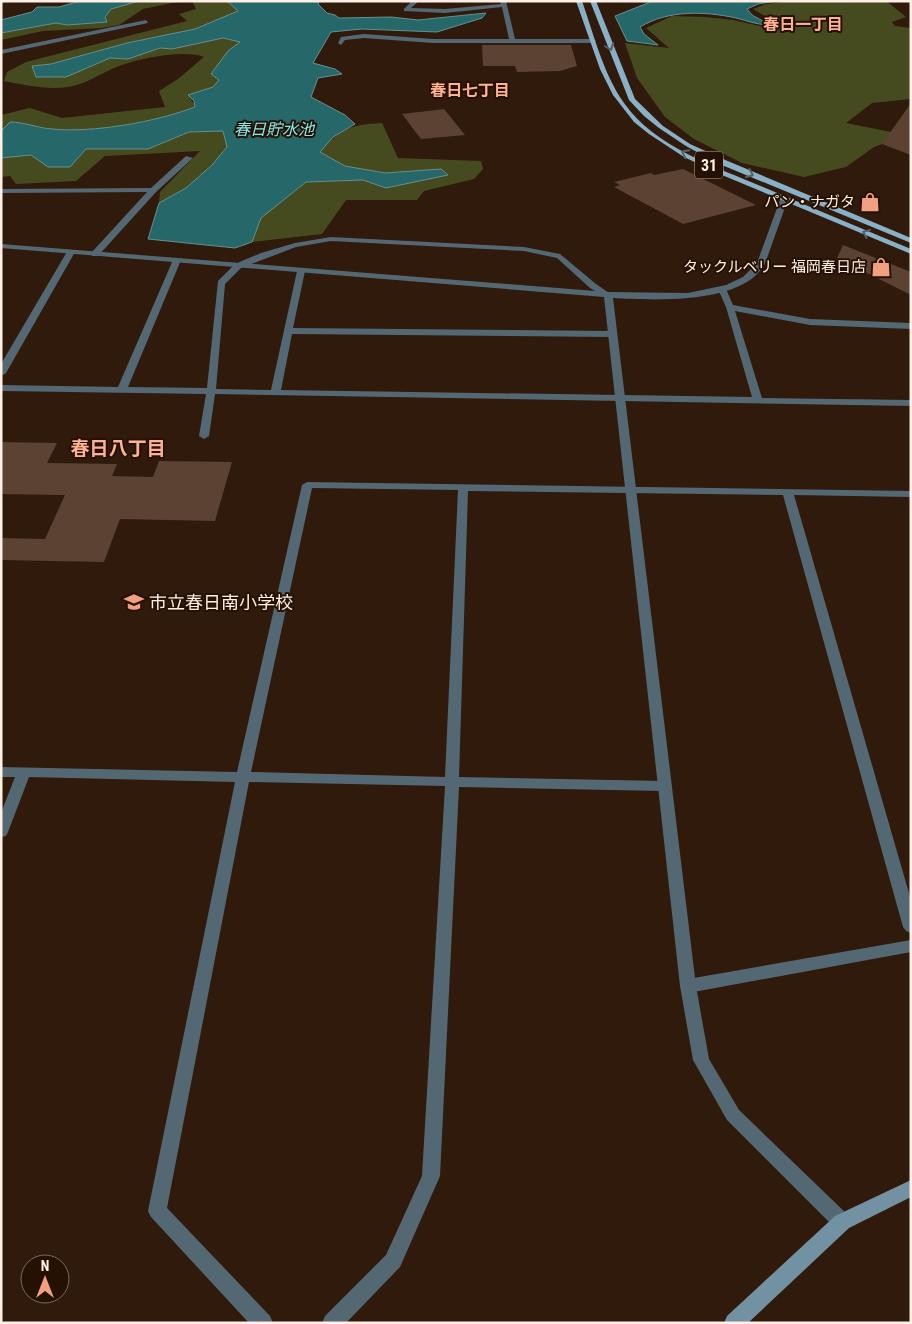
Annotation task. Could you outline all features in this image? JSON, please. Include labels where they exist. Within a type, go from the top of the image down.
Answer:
[{"type":"main road","name":"31","points":[[579,1],[614,92],[629,113],[646,129],[682,152],[784,199],[911,252]]},
{"type":"main road","name":"31","points":[[593,1],[632,100],[661,127],[688,145],[720,161],[911,241]]},
{"type":"main road","points":[[734,1323],[842,1222],[911,1188]]},
{"type":"street","points":[[416,1],[406,10],[445,11],[503,3],[512,40]]},
{"type":"street","points":[[1,52],[146,22]]},
{"type":"street","points":[[341,43],[343,38],[364,36],[433,41],[594,41]]},
{"type":"street","points":[[95,254],[153,190],[189,158]]},
{"type":"street","points":[[1,191],[153,190]]},
{"type":"street","points":[[1,246],[608,295],[654,298],[688,296],[722,290],[760,267],[784,199]]},
{"type":"street","points":[[204,436],[211,392],[221,283],[238,266],[264,255],[295,245],[331,239],[524,249],[560,256],[593,286],[608,295]]},
{"type":"street","points":[[1,373],[71,252]]},
{"type":"street","points":[[122,390],[177,260]]},
{"type":"street","points":[[275,393],[301,270]]},
{"type":"street","points":[[722,290],[730,307],[758,400]]},
{"type":"street","points":[[608,295],[688,986],[701,1060],[733,1116],[842,1222]]},
{"type":"street","points":[[730,307],[810,322],[911,326]]},
{"type":"street","points":[[289,331],[612,334]]},
{"type":"street","points":[[1,388],[911,403]]},
{"type":"street","points":[[264,1323],[157,1211],[243,777],[307,486],[911,494]]},
{"type":"street","points":[[332,1323],[393,1262],[430,1176],[452,782],[463,488]]},
{"type":"street","points":[[788,493],[911,927]]},
{"type":"street","points":[[1,772],[664,786]]},
{"type":"street","points":[[1,832],[24,772]]},
{"type":"street","points":[[688,986],[911,946]]},
{"type":"green space","points":[[139,1],[182,1],[143,9],[119,25],[101,28],[43,31],[1,40],[1,33],[56,23],[67,25],[107,22],[105,17],[111,9]]},
{"type":"green space","points":[[192,1],[227,1],[239,11],[195,29],[127,43],[51,64],[33,66],[91,64],[110,58],[128,59],[160,48],[172,48],[223,38],[241,42],[228,51],[211,74],[219,80],[213,88],[188,95],[196,107],[144,122],[105,128],[52,129],[10,122],[1,131],[1,115],[30,108],[62,118],[165,107],[159,91],[178,79],[204,57],[184,54],[146,58],[114,68],[86,82],[60,88],[4,81],[7,72],[26,62],[187,21],[179,14],[196,9]]},
{"type":"green space","points":[[789,1],[886,1],[906,17],[892,22],[895,26],[911,28],[911,99],[872,103],[846,123],[906,135],[874,147],[846,167],[804,177],[742,163],[694,139],[665,117],[637,78],[625,43],[669,48],[646,28],[672,16],[733,20],[769,28],[777,23],[753,9],[766,4]]},
{"type":"green space","points":[[382,123],[398,158],[481,161],[483,169],[474,179],[424,191],[417,200],[346,200],[322,234],[252,242],[260,218],[306,182],[363,180],[386,188],[447,175],[441,169],[385,173],[345,166],[319,152],[347,129]]},
{"type":"green space","points":[[223,131],[227,147],[212,165],[186,188],[159,203],[160,192],[200,151],[105,156],[76,181],[16,184],[10,176],[1,177],[1,158],[31,155],[48,167],[86,149],[148,149],[189,132]]},
{"type":"water","points":[[80,1],[139,1],[111,9],[105,17],[107,22],[67,25],[56,23],[1,33],[1,20],[32,12],[37,7],[59,7]]},
{"type":"water","name":"春日貯水池","points":[[227,1],[319,1],[318,4],[327,13],[339,18],[391,17],[418,20],[486,13],[482,18],[437,32],[362,29],[331,32],[313,63],[335,69],[342,74],[318,78],[311,97],[345,115],[355,124],[333,137],[320,152],[345,166],[385,173],[441,169],[448,175],[386,188],[363,180],[306,182],[261,218],[252,242],[235,248],[148,239],[159,203],[186,188],[212,165],[227,147],[223,131],[189,132],[148,149],[86,149],[70,167],[48,167],[31,155],[1,158],[1,131],[10,122],[52,129],[105,128],[143,122],[195,107],[194,101],[188,95],[213,87],[219,80],[211,74],[228,51],[240,42],[223,38],[172,49],[160,48],[128,59],[110,58],[66,77],[36,77],[32,66],[51,64],[127,43],[195,29],[238,11]]},
{"type":"water","points":[[653,1],[777,1],[758,4],[747,9],[752,15],[770,25],[711,14],[674,15],[662,17],[640,27],[644,34],[658,45],[627,41],[615,16]]},
{"type":"building","points":[[482,45],[571,45],[577,66],[560,71],[517,72],[515,66],[483,66]]},
{"type":"building","points":[[911,103],[911,155],[882,144]]},
{"type":"building","points":[[444,109],[465,135],[421,139],[402,114]]},
{"type":"building","points":[[683,169],[756,205],[683,224],[614,187],[620,185],[614,182],[651,173],[654,175]]},
{"type":"building","points":[[843,245],[911,272],[911,295],[837,258]]},
{"type":"building","points":[[1,442],[57,443],[47,463],[117,464],[112,476],[153,477],[159,461],[232,462],[215,521],[120,519],[104,562],[1,560],[1,538],[45,539],[65,495],[1,494]]},
{"type":"place","name":"パン・ナガタ","points":[[870,202]]},
{"type":"place","name":"タックルベリー 福岡春日店","points":[[881,267]]},
{"type":"place","name":"市立春日南小学校","points":[[134,602]]},
{"type":"district","name":"春日一丁目","points":[[803,24]]},
{"type":"district","name":"春日七丁目","points":[[470,90]]},
{"type":"district","name":"春日八丁目","points":[[118,448]]}]
